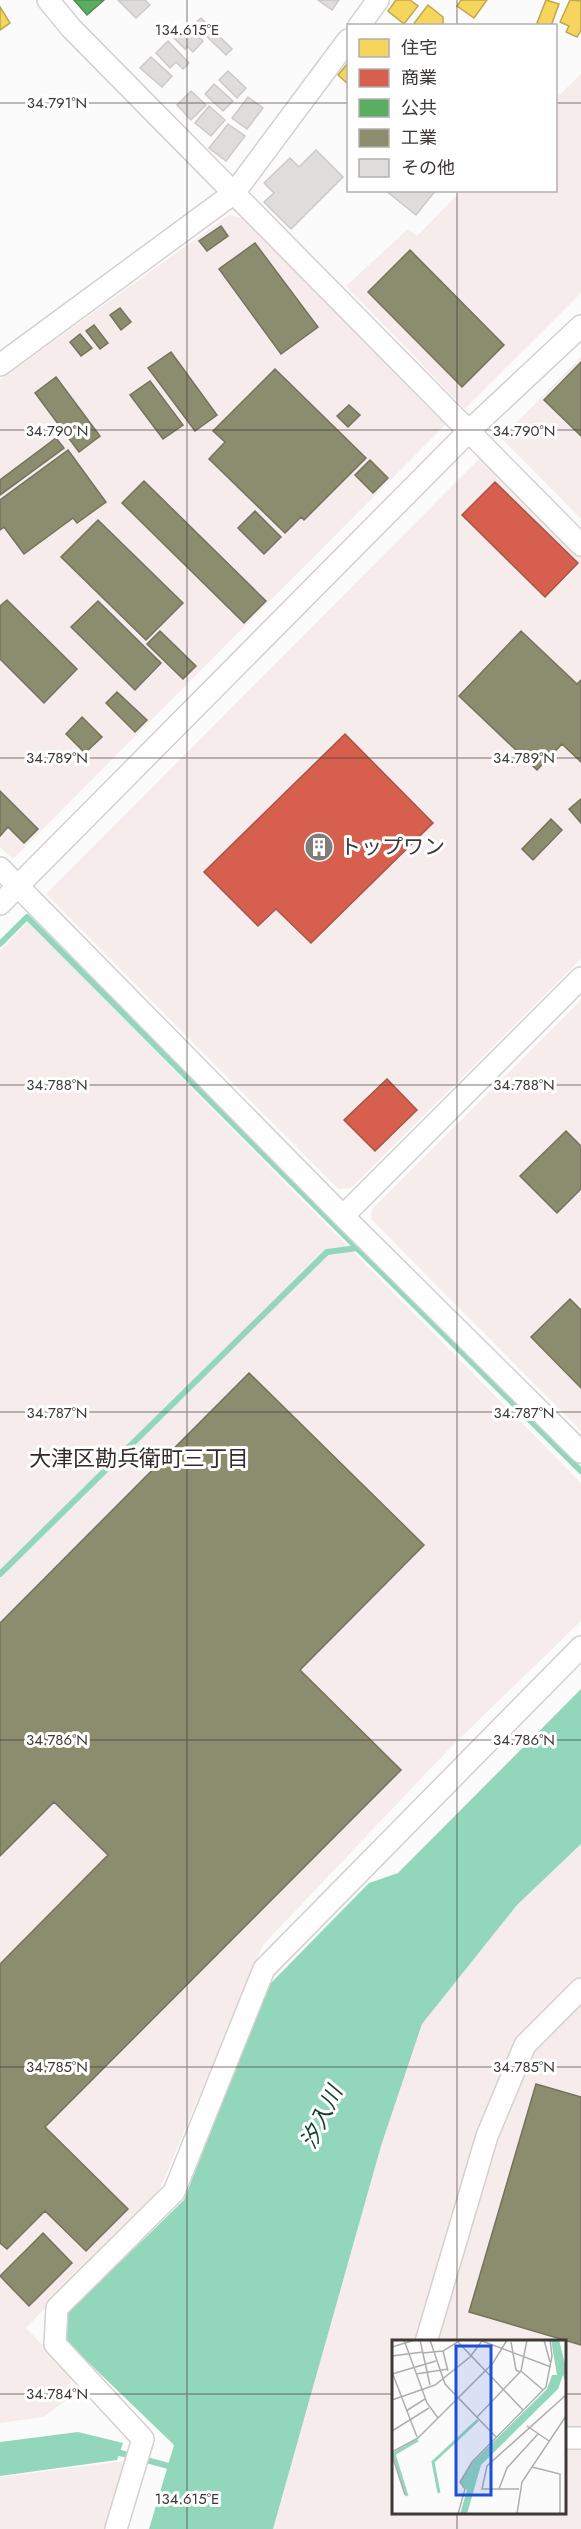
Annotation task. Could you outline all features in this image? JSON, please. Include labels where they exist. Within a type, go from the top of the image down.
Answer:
[{"type":"street","points":[[48,0],[71,28],[581,545]]},
{"type":"street","points":[[360,24],[378,0]]},
{"type":"street","points":[[0,365],[234,193],[347,41]]},
{"type":"street","points":[[0,904],[468,431],[581,326]]},
{"type":"street","points":[[0,868],[343,1216],[581,1452]]},
{"type":"street","points":[[343,1216],[581,978]]},
{"type":"street","points":[[117,2529],[143,2439],[55,2344],[57,2308],[174,2192],[264,1969],[581,1647]]},
{"type":"street","points":[[427,2340],[487,2136],[525,2045],[581,1989]]},
{"type":"shaded area","points":[[581,74],[581,293],[465,409],[346,286],[408,229],[417,236],[460,192],[557,192],[557,97]]},
{"type":"shaded area","points":[[229,215],[242,218],[447,423],[13,859],[0,847],[0,380]]},
{"type":"shaded area","points":[[581,357],[581,519],[501,438]]},
{"type":"shaded area","points":[[482,456],[581,555],[581,959],[351,1188],[338,1189],[46,894]]},
{"type":"shaded area","points":[[28,922],[581,1483],[581,1621],[449,1749],[263,1945],[159,2191],[26,2328],[72,2375],[68,2399],[43,2417],[0,2423],[0,951]]},
{"type":"shaded area","points":[[581,1000],[581,1431],[371,1219],[372,1209]]},
{"type":"shaded area","points":[[581,1844],[581,2529],[273,2529],[381,2146],[422,2024],[517,1905]]},
{"type":"shaded area","points":[[125,2461],[105,2529],[0,2529],[0,2477]]},
{"type":"water","name":"汐入川","points":[[581,1689],[581,1844],[517,1905],[422,2024],[381,2146],[273,2529],[149,2529],[174,2445],[62,2337],[64,2317],[184,2200],[268,1986],[369,1883],[398,1873]]},
{"type":"water","points":[[78,2432],[123,2443],[117,2460],[0,2476],[0,2442]]},
{"type":"building: 住宅","points":[[396,0],[410,0],[418,6],[404,24],[388,11]]},
{"type":"building: 住宅","points":[[461,0],[487,0],[474,18],[457,6]]},
{"type":"building: 住宅","points":[[546,0],[559,4],[552,24],[537,23]]},
{"type":"building: 住宅","points":[[570,0],[581,1],[581,30],[577,37],[566,32],[569,26],[560,22]]},
{"type":"building: 住宅","points":[[428,5],[443,17],[443,24],[414,24]]},
{"type":"building: 住宅","points":[[0,7],[10,23],[0,30]]},
{"type":"building: 住宅","points":[[347,64],[347,83],[338,75]]},
{"type":"building: 商業","points":[[495,482],[578,563],[545,597],[462,515]]},
{"type":"building: 商業","name":"トップワン","points":[[345,734],[433,823],[311,943],[276,909],[258,926],[204,872]]},
{"type":"building: 商業","points":[[387,1079],[417,1110],[375,1151],[344,1120]]},
{"type":"building: 公共","points":[[74,0],[104,0],[87,15]]},
{"type":"building: 工業","points":[[221,226],[228,236],[207,251],[199,241]]},
{"type":"building: 工業","points":[[255,243],[318,327],[281,354],[219,269]]},
{"type":"building: 工業","points":[[410,250],[504,345],[462,387],[368,292]]},
{"type":"building: 工業","points":[[120,308],[131,322],[121,330],[110,315]]},
{"type":"building: 工業","points":[[94,325],[108,343],[100,349],[86,331]]},
{"type":"building: 工業","points":[[80,334],[92,348],[81,356],[70,342]]},
{"type":"building: 工業","points":[[171,352],[217,415],[195,431],[148,368]]},
{"type":"building: 工業","points":[[581,362],[581,436],[544,400]]},
{"type":"building: 工業","points":[[275,369],[366,458],[304,520],[301,517],[285,533],[209,459],[225,442],[213,431]]},
{"type":"building: 工業","points":[[56,377],[100,436],[79,452],[35,393]]},
{"type":"building: 工業","points":[[150,381],[183,425],[163,439],[130,395]]},
{"type":"building: 工業","points":[[349,405],[360,415],[348,427],[337,416]]},
{"type":"building: 工業","points":[[56,438],[64,448],[0,495],[0,480]]},
{"type":"building: 工業","points":[[68,450],[106,502],[77,523],[73,518],[24,554],[4,527],[0,530],[0,500]]},
{"type":"building: 工業","points":[[370,460],[388,478],[373,493],[355,475]]},
{"type":"building: 工業","points":[[144,481],[266,601],[244,623],[122,503]]},
{"type":"building: 工業","points":[[255,511],[281,537],[264,554],[238,528]]},
{"type":"building: 工業","points":[[98,520],[183,603],[146,640],[61,557]]},
{"type":"building: 工業","points":[[7,600],[77,669],[44,703],[0,659],[0,606]]},
{"type":"building: 工業","points":[[98,601],[161,663],[135,690],[71,627]]},
{"type":"building: 工業","points":[[160,631],[196,666],[183,679],[147,644]]},
{"type":"building: 工業","points":[[521,631],[577,684],[581,680],[581,762],[562,744],[537,770],[459,696]]},
{"type":"building: 工業","points":[[117,692],[147,720],[135,732],[106,703]]},
{"type":"building: 工業","points":[[82,717],[102,737],[85,753],[66,734]]},
{"type":"building: 工業","points":[[0,791],[38,829],[24,843],[8,827],[0,836]]},
{"type":"building: 工業","points":[[581,799],[581,823],[569,809]]},
{"type":"building: 工業","points":[[551,819],[562,830],[533,860],[522,849]]},
{"type":"building: 工業","points":[[566,1131],[581,1146],[581,1189],[557,1213],[520,1176]]},
{"type":"building: 工業","points":[[570,1299],[581,1310],[581,1388],[531,1337]]},
{"type":"building: 工業","points":[[249,1373],[424,1545],[300,1670],[401,1770],[45,2127],[128,2209],[86,2251],[45,2211],[7,2249],[0,2243],[0,1964],[108,1855],[54,1802],[0,1856],[0,1623]]},
{"type":"building: 工業","points":[[536,2084],[581,2097],[581,2345],[469,2312]]},
{"type":"building: 工業","points":[[43,2233],[72,2263],[29,2306],[0,2276]]},
{"type":"building: その他","points":[[118,0],[145,0],[150,5],[136,18]]},
{"type":"building: その他","points":[[318,0],[339,0],[332,10]]},
{"type":"building: その他","points":[[201,18],[232,49],[226,55],[194,24]]},
{"type":"building: その他","points":[[186,25],[203,41],[193,52],[187,46],[185,49],[174,38]]},
{"type":"building: その他","points":[[168,41],[189,63],[183,69],[176,62],[170,68],[156,53]]},
{"type":"building: その他","points":[[151,57],[172,76],[162,87],[140,68]]},
{"type":"building: その他","points":[[228,71],[246,88],[237,98],[219,80]]},
{"type":"building: その他","points":[[214,84],[233,101],[223,111],[205,94]]},
{"type":"building: その他","points":[[191,91],[206,105],[191,120],[177,105]]},
{"type":"building: その他","points":[[248,97],[263,108],[247,129],[232,118]]},
{"type":"building: その他","points":[[209,106],[225,120],[211,136],[195,123]]},
{"type":"building: その他","points":[[228,124],[245,136],[226,161],[209,148]]},
{"type":"building: その他","points":[[316,150],[343,177],[291,229],[264,202],[274,193],[264,183],[290,158],[299,167]]},
{"type":"building: その他","points":[[387,192],[434,192],[416,215]]},
{"type":"waterway","points":[[0,944],[27,917],[357,1248]]},
{"type":"waterway","points":[[0,1574],[327,1252],[357,1248],[581,1471]]},
{"type":"waterway","points":[[113,2451],[176,2468]]},
{"type":"place","name":"トップワン","points":[[319,847]]},
{"type":"district","name":"大津区勘兵衛町三丁目","points":[[139,1458]]}]
